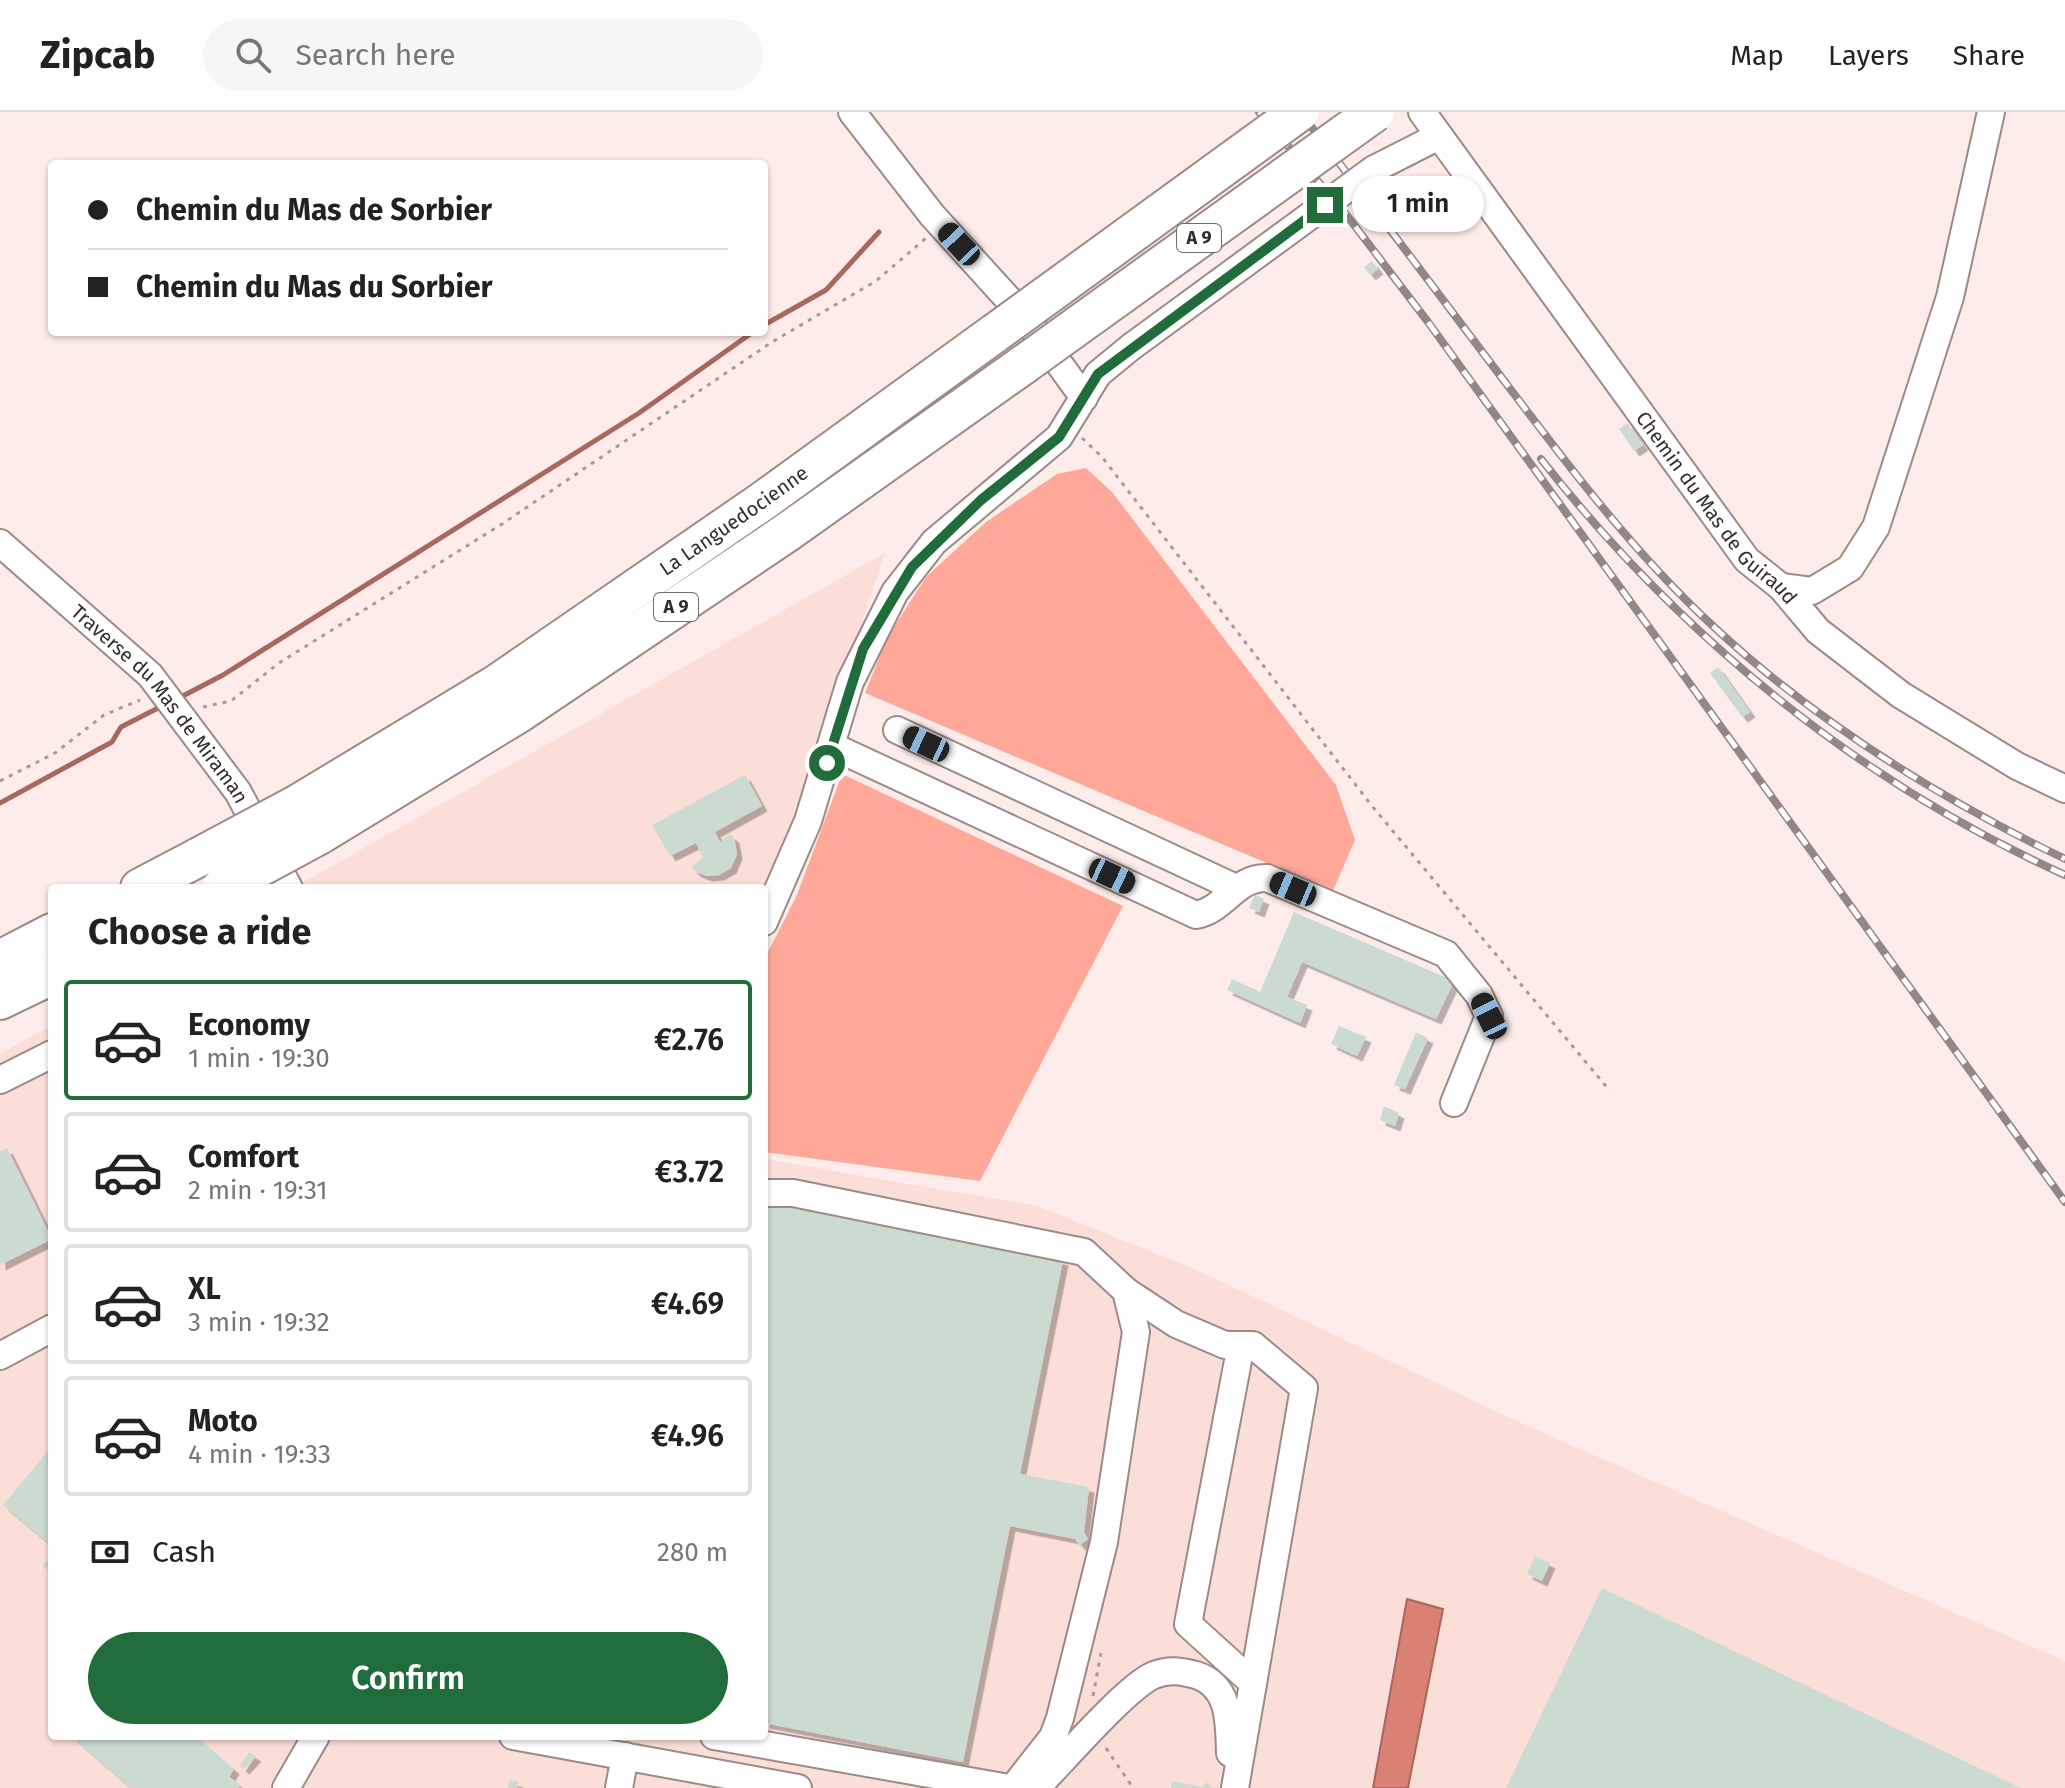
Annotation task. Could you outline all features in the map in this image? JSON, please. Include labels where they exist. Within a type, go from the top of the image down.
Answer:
[{"type":"highway","name":"La Languedocienne","points":[[148,884],[298,804],[497,684],[763,501],[1299,112]]},
{"type":"highway","name":"La Languedocienne","points":[[228,884],[319,835],[519,713],[786,533],[1375,112]]},
{"type":"highway","points":[[0,960],[48,935]]},
{"type":"highway","points":[[0,1000],[48,977]]},
{"type":"street","points":[[852,112],[941,225],[1029,322],[1084,398]]},
{"type":"street","name":"Chemin du Mas de Guiraud","points":[[1422,112],[1747,560],[1781,587],[1812,591],[1850,568],[1876,527],[1950,297],[1991,112]]},
{"type":"street","points":[[768,913],[808,821],[863,649],[912,567],[970,509],[1069,426],[1098,374],[1131,347],[1374,169],[1439,136]]},
{"type":"street","name":"Traverse du Mas de Miraman","points":[[0,543],[150,675],[238,792],[287,884]]},
{"type":"street","points":[[1781,587],[1818,631],[1901,695],[2017,766],[2065,789]]},
{"type":"street","points":[[897,730],[1236,888]]},
{"type":"street","points":[[832,746],[1196,915],[1214,907],[1236,888],[1254,878],[1267,878],[1446,954],[1479,995],[1489,1016],[1454,1103]]},
{"type":"street","points":[[0,1080],[48,1056]]},
{"type":"street","points":[[768,1193],[793,1193],[1084,1252],[1126,1291],[1176,1324],[1225,1345],[1253,1345],[1304,1388],[1235,1788]]},
{"type":"street","points":[[1014,1788],[1053,1737],[1060,1718],[1104,1542],[1136,1332],[1126,1291]]},
{"type":"street","points":[[0,1356],[48,1330]]},
{"type":"street","points":[[1241,1345],[1188,1624],[1253,1683]]},
{"type":"street","points":[[737,1740],[1014,1788],[1038,1786],[1140,1682],[1177,1670],[1201,1677],[1217,1691],[1228,1709],[1230,1756],[1224,1788]]},
{"type":"street","points":[[286,1788],[314,1740]]},
{"type":"street","points":[[535,1740],[798,1788]]},
{"type":"street","points":[[619,1788],[625,1756]]},
{"type":"path","points":[[0,781],[55,753],[104,715],[170,702],[231,701],[279,663],[502,524],[772,342],[876,281],[941,225]]},
{"type":"path","points":[[1069,426],[1102,457],[1372,806],[1610,1091]]},
{"type":"path","points":[[1101,1741],[1133,1788]]},
{"type":"shaded area","points":[[1086,468],[1112,492],[1336,785],[1355,840],[1333,891],[865,693],[887,638],[926,577],[986,522],[1057,474]]},
{"type":"shaded area","points":[[885,553],[768,906],[768,884],[300,884]]},
{"type":"shaded area","points":[[842,774],[1123,906],[980,1181],[768,1153],[768,952],[797,895]]},
{"type":"shaded area","points":[[48,1027],[48,1740],[768,1740],[768,1160],[1037,1206],[1199,1271],[1532,1428],[2065,1661],[2065,1788],[0,1788],[0,1054]]},
{"type":"shaded area","points":[[1407,1599],[1443,1609],[1408,1788],[1373,1788]]},
{"type":"building","points":[[1372,261],[1378,269],[1370,275],[1364,267]]},
{"type":"building","points":[[1627,423],[1643,445],[1634,451],[1619,429]]},
{"type":"building","points":[[1718,667],[1750,712],[1742,717],[1710,673]]},
{"type":"building","points":[[745,775],[762,806],[715,832],[720,842],[730,834],[734,838],[737,854],[731,868],[719,875],[707,876],[696,872],[691,867],[703,857],[696,843],[670,856],[652,825]]},
{"type":"building","points":[[1255,895],[1264,899],[1259,912],[1249,908]]},
{"type":"building","points":[[1294,912],[1454,981],[1436,1019],[1302,962],[1287,997],[1307,1005],[1300,1023],[1227,990],[1232,979],[1260,992]]},
{"type":"building","points":[[1339,1026],[1366,1037],[1357,1056],[1331,1044]]},
{"type":"building","points":[[1416,1032],[1428,1038],[1405,1089],[1394,1085]]},
{"type":"building","points":[[1384,1106],[1399,1113],[1395,1126],[1380,1120]]},
{"type":"building","points":[[7,1148],[48,1231],[48,1241],[0,1265],[0,1151]]},
{"type":"building","points":[[768,1201],[1063,1260],[1020,1474],[1089,1487],[1084,1533],[1088,1539],[1080,1545],[1075,1539],[1010,1526],[963,1762],[768,1724]]},
{"type":"building","points":[[48,1451],[48,1543],[3,1505]]},
{"type":"building","points":[[1535,1556],[1550,1563],[1542,1581],[1527,1574]]},
{"type":"building","points":[[1602,1588],[2021,1788],[1506,1788]]},
{"type":"building","points":[[76,1740],[201,1740],[234,1769],[229,1777],[241,1785],[238,1788],[131,1788]]},
{"type":"building","points":[[249,1752],[256,1756],[244,1769],[240,1766]]},
{"type":"building","points":[[509,1780],[518,1782],[517,1788],[508,1788]]},
{"type":"building","points":[[1172,1781],[1202,1787],[1208,1782],[1213,1788],[1171,1788]]},
{"type":"waterway","points":[[768,323],[826,290],[879,232]]},
{"type":"waterway","points":[[177,699],[223,675],[639,413],[747,336]]},
{"type":"waterway","points":[[0,803],[112,742],[121,727],[164,705]]},
{"type":"railway","points":[[1259,112],[1345,213],[1428,322],[2065,1202]]},
{"type":"railway","points":[[1300,112],[1579,478],[1684,598],[1753,661],[1836,726],[1925,784],[2065,859]]},
{"type":"railway","points":[[1541,459],[1595,524],[1653,586],[1714,644],[1778,698],[1845,749],[1916,796],[1989,838],[2065,875]]},
{"type":"route","points":[[827,763],[850,682],[863,649],[895,592],[934,542],[1059,437],[1069,426],[1098,374],[1325,205]]}]
